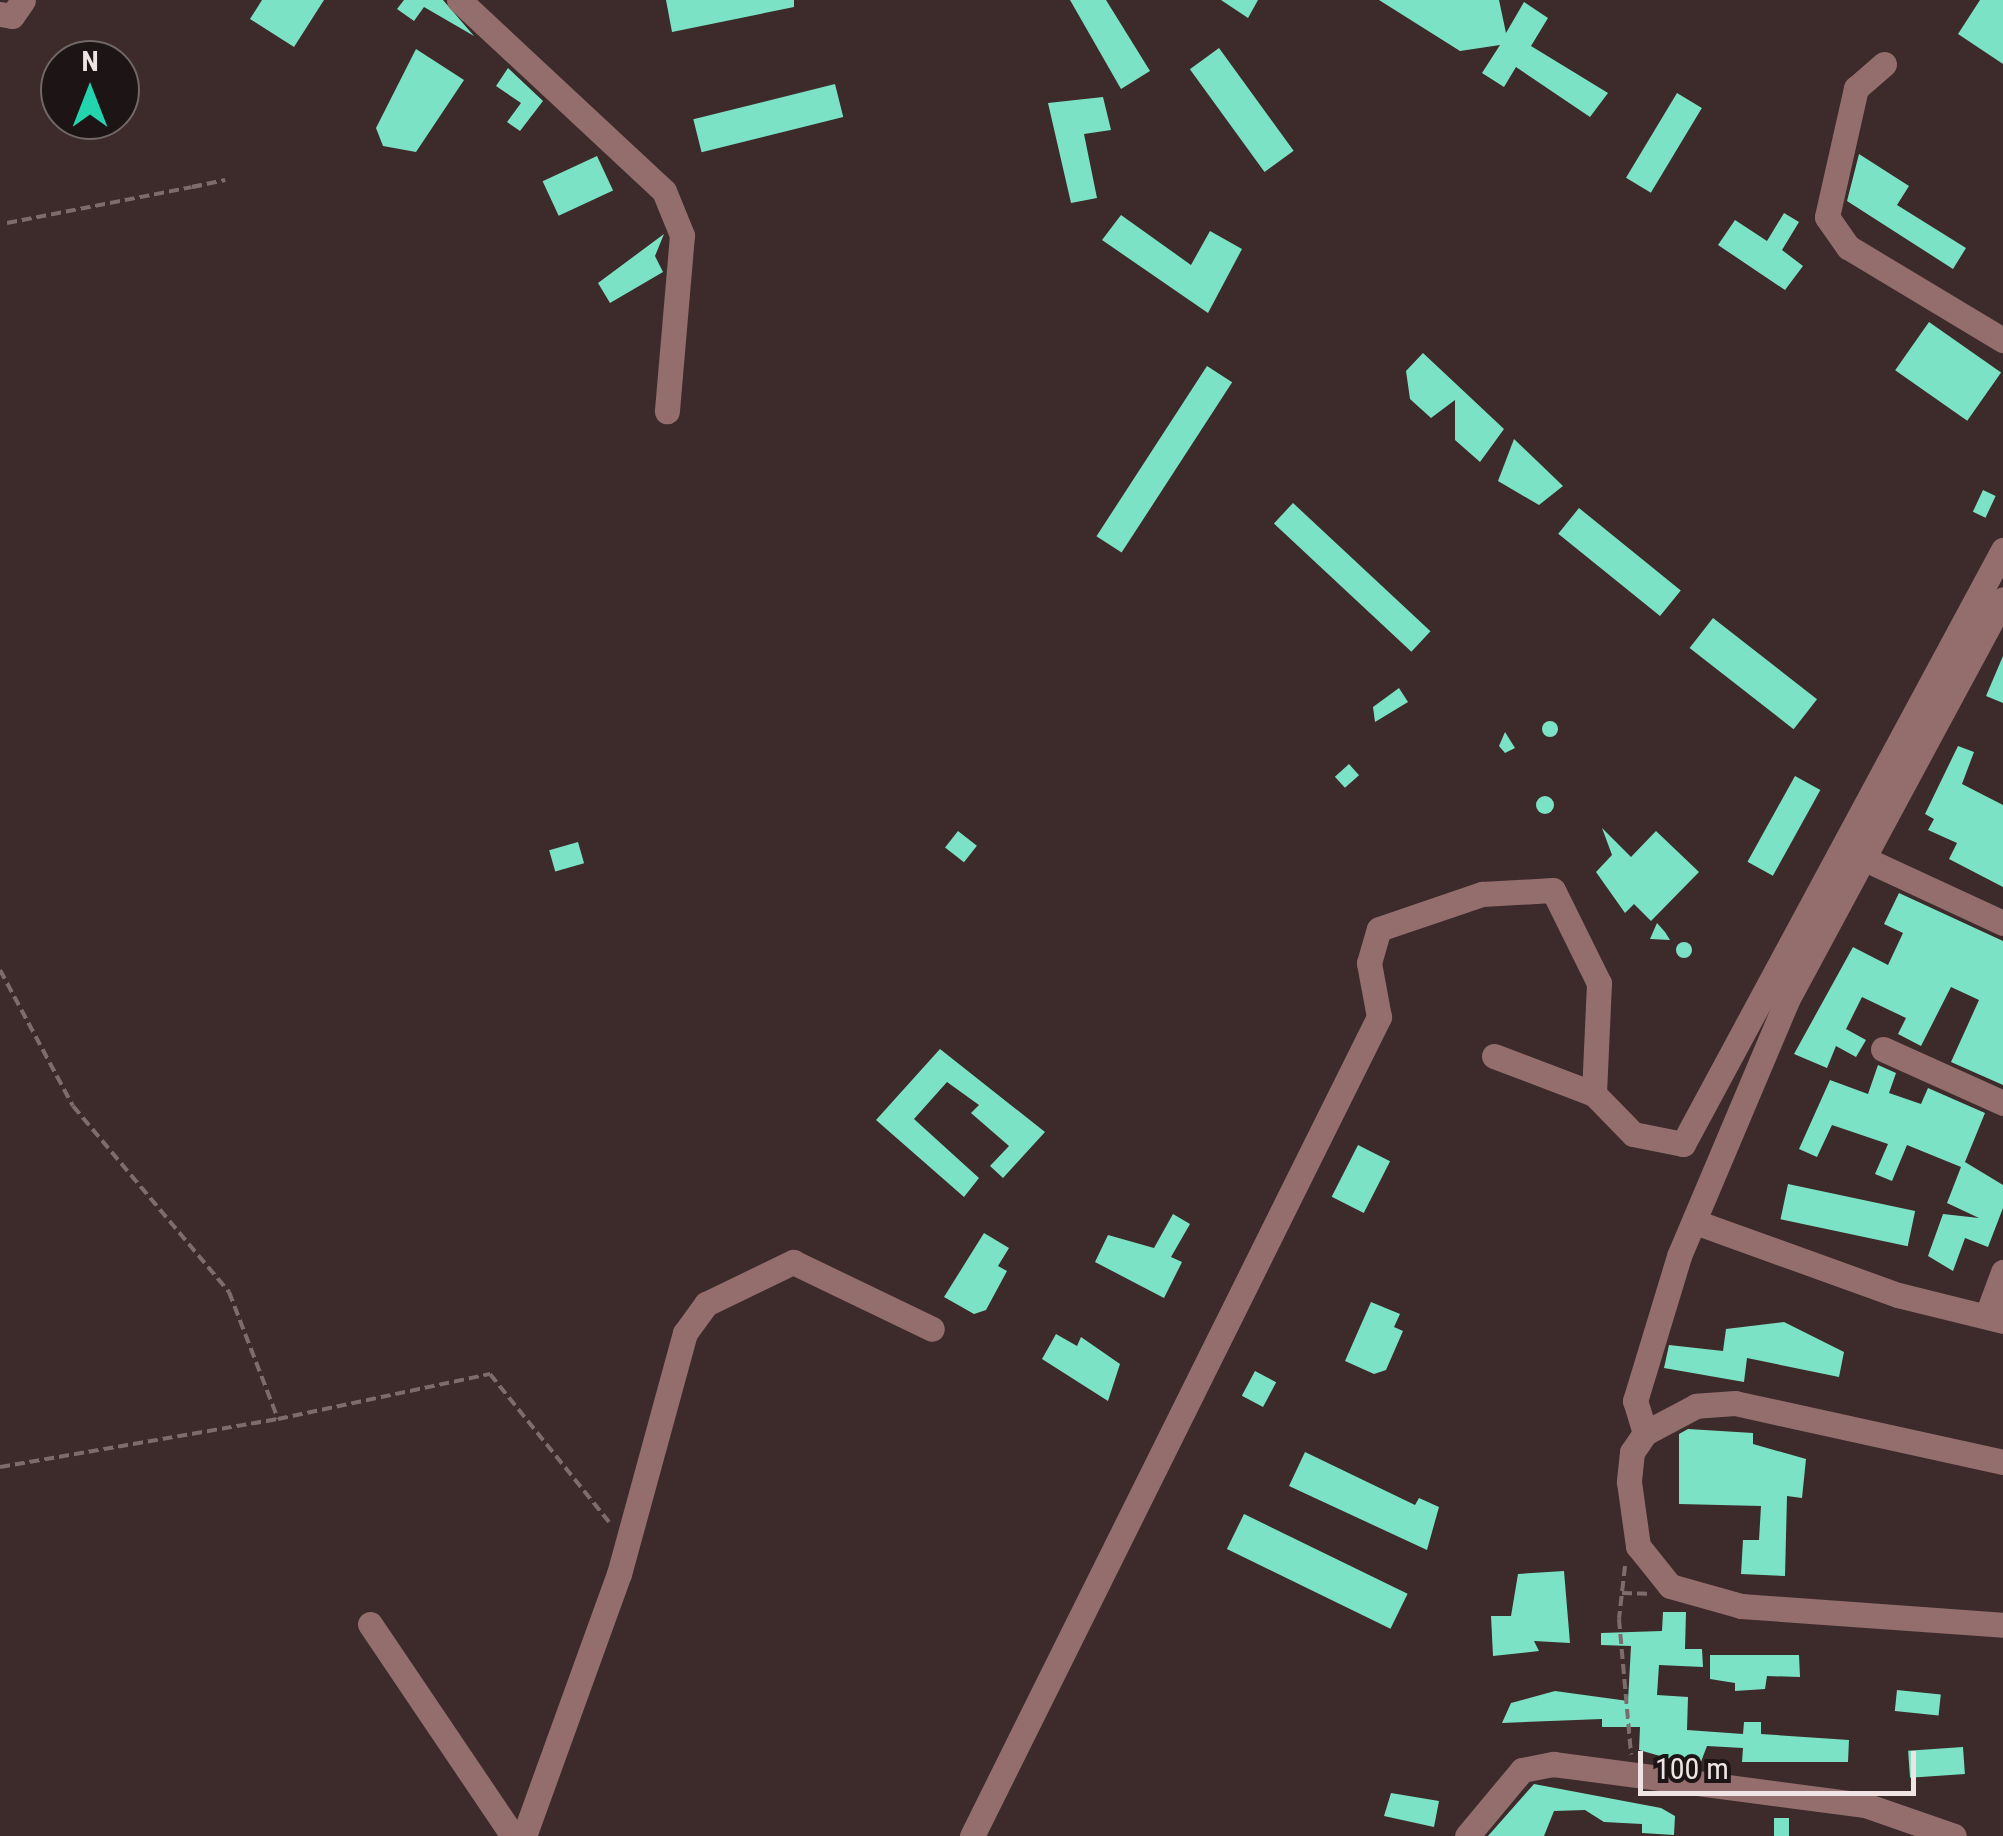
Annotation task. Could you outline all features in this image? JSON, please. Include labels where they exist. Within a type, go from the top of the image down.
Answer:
[{"type":"street","points":[[0,14],[12,16],[23,0]]},
{"type":"street","points":[[459,0],[664,191],[682,235],[667,411]]},
{"type":"street","points":[[1884,64],[1856,88],[1826,217],[1848,247],[2003,340]]},
{"type":"street","points":[[1494,1056],[1594,1094],[1633,1134],[1683,1144],[2003,550]]},
{"type":"street","points":[[1645,1433],[1635,1400],[1646,1358],[1787,1000],[1870,860],[2003,599]]},
{"type":"street","points":[[1870,860],[2003,923]]},
{"type":"street","points":[[972,1836],[1379,1017],[1369,963],[1379,929],[1482,894],[1553,890],[1599,983],[1594,1094]]},
{"type":"street","points":[[1883,1050],[2003,1103]]},
{"type":"street","points":[[1698,1223],[1898,1296],[1995,1318],[2003,1272]]},
{"type":"street","points":[[524,1836],[627,1544],[685,1333],[706,1304],[794,1262],[932,1329]]},
{"type":"street","points":[[2003,1462],[1734,1403],[1696,1406],[1645,1433],[1632,1452],[1631,1518],[1646,1564],[1670,1586],[1741,1606],[2003,1626]]},
{"type":"street","points":[[370,1624],[514,1836]]},
{"type":"street","points":[[1467,1836],[1522,1770],[1553,1764],[1629,1778],[1865,1806],[1954,1836]]},
{"type":"path","points":[[192,187],[225,180]]},
{"type":"path","points":[[6,223],[202,185]]},
{"type":"path","points":[[0,970],[73,1106],[229,1292],[278,1419]]},
{"type":"path","points":[[0,1466],[278,1419],[490,1374],[627,1544]]},
{"type":"path","points":[[1626,1556],[1619,1619],[1634,1714],[1629,1778]]},
{"type":"building","points":[[262,0],[324,0],[294,47],[250,19]]},
{"type":"building","points":[[404,0],[443,0],[474,36],[424,7],[414,21],[397,9]]},
{"type":"building","points":[[666,0],[794,0],[794,7],[672,32]]},
{"type":"building","points":[[1070,0],[1106,0],[1150,71],[1121,89]]},
{"type":"building","points":[[1221,0],[1258,0],[1248,18]]},
{"type":"building","points":[[1379,0],[1499,0],[1506,33],[1524,2],[1548,18],[1531,46],[1608,93],[1590,117],[1516,67],[1504,87],[1482,73],[1500,45],[1460,51]]},
{"type":"building","points":[[1980,0],[2003,0],[2003,64],[1958,34]]},
{"type":"building","points":[[1219,48],[1294,151],[1265,172],[1190,69]]},
{"type":"building","points":[[416,49],[464,80],[416,152],[383,146],[376,128]]},
{"type":"building","points":[[508,68],[543,101],[520,131],[507,122],[521,103],[496,86]]},
{"type":"building","points":[[835,84],[843,117],[702,152],[693,119]]},
{"type":"building","points":[[1677,93],[1702,108],[1651,193],[1626,178]]},
{"type":"building","points":[[1103,97],[1111,130],[1084,134],[1097,198],[1071,203],[1048,103]]},
{"type":"building","points":[[1859,154],[1909,186],[1897,205],[1966,248],[1953,269],[1847,201]]},
{"type":"building","points":[[597,156],[613,190],[559,216],[543,181]]},
{"type":"building","points":[[1784,213],[1799,222],[1782,250],[1803,266],[1785,290],[1718,245],[1735,220],[1767,241]]},
{"type":"building","points":[[1121,215],[1191,265],[1210,231],[1242,249],[1208,313],[1102,240]]},
{"type":"building","points":[[664,234],[655,256],[663,272],[610,303],[598,283]]},
{"type":"building","points":[[1929,322],[2001,372],[1967,421],[1895,370]]},
{"type":"building","points":[[1423,353],[1504,429],[1480,462],[1455,440],[1455,400],[1431,418],[1410,399],[1406,371]]},
{"type":"building","points":[[1207,366],[1232,382],[1122,553],[1096,536]]},
{"type":"building","points":[[1514,439],[1563,486],[1539,505],[1498,481]]},
{"type":"building","points":[[1983,490],[1996,496],[1986,518],[1973,512]]},
{"type":"building","points":[[1293,503],[1430,631],[1411,652],[1274,523]]},
{"type":"building","points":[[1579,508],[1681,590],[1660,616],[1558,534]]},
{"type":"building","points":[[1713,618],[1817,699],[1794,729],[1690,648]]},
{"type":"building","points":[[2003,656],[2003,703],[1986,696]]},
{"type":"building","points":[[1399,688],[1408,702],[1375,722],[1373,707]]},
{"type":"building","points":[[1550,721],[1558,729],[1550,737],[1542,729]]},
{"type":"building","points":[[1505,732],[1515,748],[1505,753],[1499,746]]},
{"type":"building","points":[[1958,746],[1974,752],[1962,784],[2003,805],[2003,887],[1949,859],[1957,843],[1928,830],[1934,819],[1925,814]]},
{"type":"building","points":[[1349,764],[1359,775],[1345,788],[1335,777]]},
{"type":"building","points":[[1795,776],[1820,790],[1773,876],[1747,862]]},
{"type":"building","points":[[1545,796],[1552,798],[1552,812],[1545,814],[1538,812],[1536,805],[1538,798]]},
{"type":"building","points":[[1602,828],[1631,857],[1656,831],[1699,872],[1651,921],[1634,904],[1625,913],[1596,872],[1612,855]]},
{"type":"building","points":[[958,831],[977,846],[964,862],[945,848]]},
{"type":"building","points":[[578,842],[584,863],[555,871],[549,850]]},
{"type":"building","points":[[1899,893],[2003,941],[2003,1085],[1951,1062],[1979,1000],[1951,987],[1921,1046],[1898,1034],[1906,1018],[1862,997],[1846,1029],[1866,1040],[1856,1057],[1836,1046],[1827,1068],[1794,1054],[1853,947],[1888,965],[1903,933],[1884,924]]},
{"type":"building","points":[[1657,923],[1665,932],[1670,940],[1650,939]]},
{"type":"building","points":[[1684,942],[1692,950],[1684,958],[1676,950]]},
{"type":"building","points":[[940,1049],[1045,1132],[1003,1178],[990,1166],[1009,1146],[971,1113],[979,1105],[947,1082],[914,1119],[979,1178],[964,1197],[876,1120]]},
{"type":"building","points":[[1878,1065],[1896,1073],[1889,1093],[1921,1104],[1928,1088],[1985,1113],[1965,1162],[2003,1185],[2003,1208],[1988,1247],[1965,1238],[1953,1271],[1928,1256],[1943,1214],[1979,1218],[1947,1203],[1961,1167],[1907,1145],[1892,1181],[1875,1174],[1888,1144],[1832,1125],[1817,1157],[1799,1149],[1830,1080],[1868,1094]]},
{"type":"building","points":[[1358,1145],[1390,1161],[1364,1213],[1332,1197]]},
{"type":"building","points":[[1788,1184],[1915,1211],[1908,1246],[1781,1219]]},
{"type":"building","points":[[1173,1214],[1190,1224],[1171,1257],[1182,1262],[1164,1298],[1095,1262],[1108,1235],[1154,1248]]},
{"type":"building","points":[[984,1233],[1009,1248],[998,1266],[1007,1271],[986,1310],[974,1314],[944,1297]]},
{"type":"building","points":[[1371,1302],[1400,1314],[1394,1327],[1403,1331],[1386,1370],[1374,1374],[1345,1361]]},
{"type":"building","points":[[1784,1322],[1844,1352],[1839,1377],[1747,1358],[1744,1382],[1664,1368],[1669,1345],[1723,1351],[1726,1329]]},
{"type":"building","points":[[1056,1334],[1077,1346],[1081,1337],[1120,1364],[1108,1401],[1042,1359]]},
{"type":"building","points":[[1255,1371],[1276,1382],[1263,1407],[1242,1396]]},
{"type":"building","points":[[1688,1429],[1753,1433],[1753,1444],[1806,1459],[1802,1498],[1787,1496],[1785,1576],[1741,1574],[1743,1540],[1759,1540],[1761,1506],[1679,1504],[1679,1434]]},
{"type":"building","points":[[1305,1452],[1415,1505],[1419,1498],[1439,1507],[1427,1550],[1289,1486]]},
{"type":"building","points":[[1244,1514],[1408,1594],[1390,1629],[1227,1549]]},
{"type":"building","points":[[1564,1571],[1570,1643],[1534,1641],[1539,1651],[1493,1656],[1491,1616],[1511,1616],[1518,1574]]},
{"type":"building","points":[[1663,1612],[1686,1612],[1685,1649],[1702,1649],[1703,1667],[1659,1665],[1657,1695],[1688,1697],[1687,1730],[1743,1734],[1744,1722],[1761,1722],[1761,1734],[1849,1740],[1848,1762],[1742,1762],[1743,1748],[1707,1746],[1699,1767],[1639,1750],[1640,1727],[1602,1727],[1602,1719],[1502,1723],[1511,1703],[1555,1691],[1628,1701],[1631,1646],[1601,1645],[1601,1633],[1662,1631]]},
{"type":"building","points":[[1710,1655],[1799,1655],[1800,1677],[1767,1676],[1765,1689],[1735,1691],[1735,1683],[1710,1679]]},
{"type":"building","points":[[1897,1690],[1941,1695],[1939,1715],[1895,1711]]},
{"type":"building","points":[[1963,1747],[1965,1774],[1910,1778],[1908,1751]]},
{"type":"building","points":[[1534,1784],[1661,1808],[1675,1816],[1674,1835],[1642,1833],[1642,1824],[1604,1822],[1585,1810],[1554,1811],[1544,1836],[1488,1836]]},
{"type":"building","points":[[1391,1793],[1439,1801],[1434,1827],[1384,1816]]},
{"type":"building","points":[[1774,1818],[1789,1818],[1789,1836],[1774,1836]]}]
